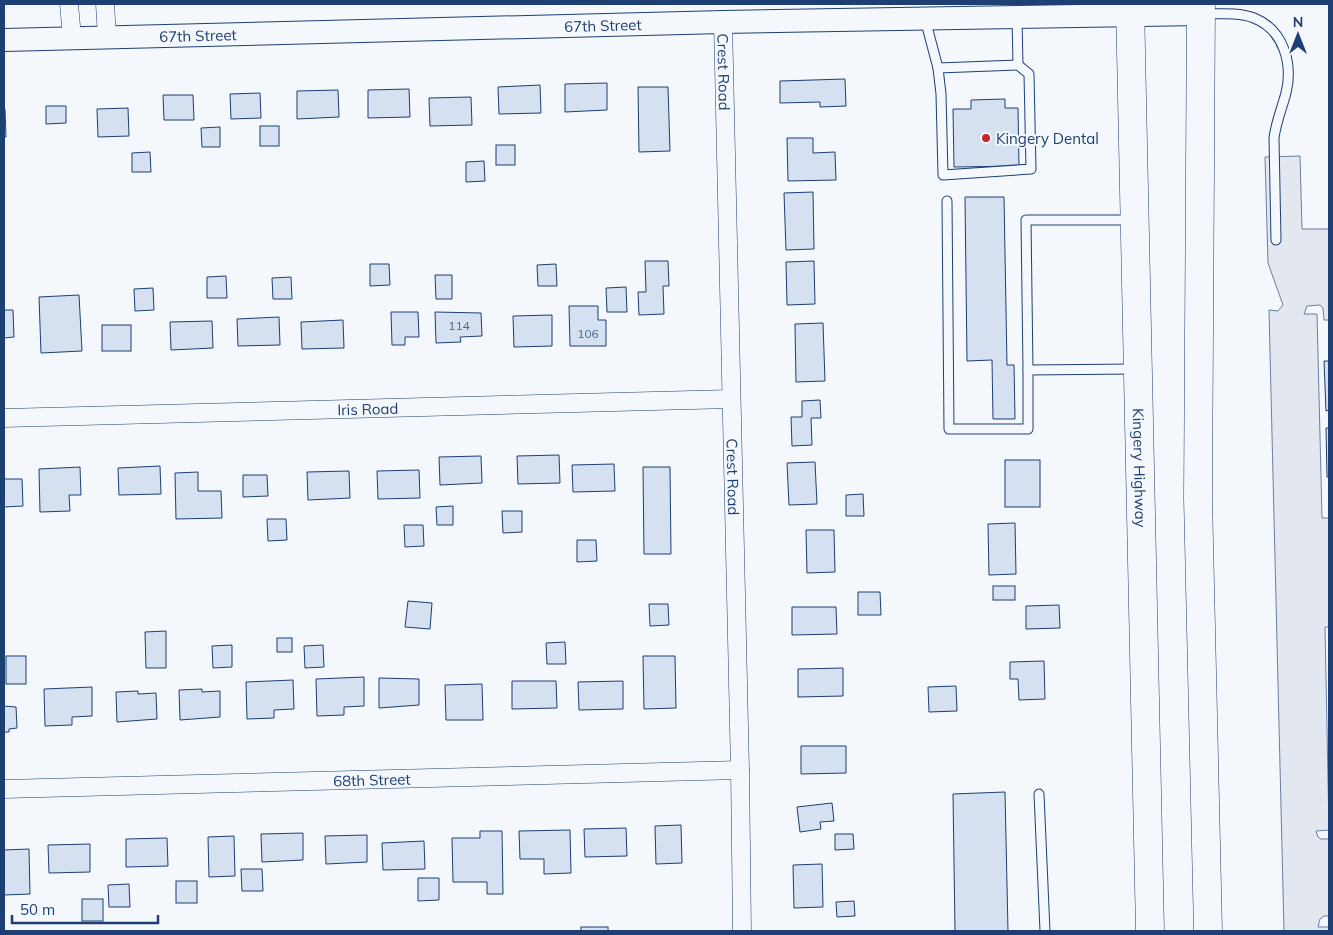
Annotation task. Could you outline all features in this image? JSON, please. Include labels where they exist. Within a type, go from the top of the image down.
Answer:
[{"type":"highway","name":"Kingery Highway","points":[[1130,9],[1147,930]]},
{"type":"highway","points":[[1201,9],[1198,498],[1208,931]]},
{"type":"street","points":[[69,4],[72,37]]},
{"type":"street","points":[[105,4],[107,36]]},
{"type":"street","name":"67th Street","points":[[4,40],[722,22],[1017,17],[1130,9],[1201,9]]},
{"type":"street","name":"Crest Road","points":[[722,22],[740,770],[742,931]]},
{"type":"street","name":"Iris Road","points":[[4,418],[731,399]]},
{"type":"street","name":"68th Street","points":[[4,789],[740,770]]},
{"type":"lane","points":[[1201,9],[1254,18],[1269,27],[1279,38],[1285,50],[1288,79],[1286,93],[1276,122],[1274,138],[1276,240]]},
{"type":"lane","points":[[1017,17],[1018,65]]},
{"type":"lane","points":[[925,18],[938,68],[941,94],[943,175],[1031,169],[1029,74],[1018,65],[938,68]]},
{"type":"lane","points":[[947,201],[949,429],[1028,429],[1026,220],[1135,220]]},
{"type":"lane","points":[[1028,370],[1138,369]]},
{"type":"lane","points":[[1039,794],[1045,931]]},
{"type":"shaded area","points":[[1300,156],[1302,229],[1329,229],[1329,320],[1324,320],[1323,308],[1320,305],[1307,306],[1304,314],[1317,314],[1322,518],[1329,518],[1329,627],[1325,627],[1329,830],[1316,831],[1321,839],[1329,839],[1329,916],[1324,916],[1320,919],[1318,927],[1329,927],[1329,931],[1284,931],[1269,310],[1278,311],[1283,305],[1268,263],[1265,157]]},
{"type":"building","points":[[845,79],[846,106],[820,107],[820,102],[780,103],[780,81]]},
{"type":"building","points":[[607,83],[607,110],[565,112],[565,84]]},
{"type":"building","points":[[540,85],[541,113],[499,114],[498,87]]},
{"type":"building","points":[[638,87],[668,87],[670,151],[639,152]]},
{"type":"building","points":[[409,89],[410,117],[368,118],[368,90]]},
{"type":"building","points":[[338,90],[339,117],[297,119],[297,91]]},
{"type":"building","points":[[260,93],[261,118],[231,119],[230,94]]},
{"type":"building","points":[[163,95],[193,95],[194,120],[164,120]]},
{"type":"building","points":[[471,97],[472,125],[430,126],[429,98]]},
{"type":"building","name":"Kingery Dental","points":[[1005,99],[1005,108],[1018,108],[1019,166],[954,167],[953,109],[971,109],[971,100]]},
{"type":"building","points":[[46,106],[66,106],[66,123],[46,124]]},
{"type":"building","points":[[128,108],[129,136],[98,137],[97,109]]},
{"type":"building","points":[[5,109],[6,137],[4,137]]},
{"type":"building","points":[[260,126],[279,126],[279,146],[260,146]]},
{"type":"building","points":[[220,127],[220,147],[202,147],[201,128]]},
{"type":"building","points":[[787,138],[813,138],[813,153],[835,152],[836,180],[788,181]]},
{"type":"building","points":[[496,145],[515,145],[515,165],[496,165]]},
{"type":"building","points":[[150,152],[151,172],[132,172],[132,153]]},
{"type":"building","points":[[484,161],[485,181],[466,182],[466,162]]},
{"type":"building","points":[[813,192],[814,249],[786,250],[784,193]]},
{"type":"building","points":[[965,197],[1004,197],[1007,365],[1014,365],[1015,419],[993,419],[992,360],[967,361]]},
{"type":"building","points":[[645,261],[668,261],[669,286],[663,286],[664,314],[639,315],[638,292],[646,292]]},
{"type":"building","points":[[814,261],[815,304],[787,305],[786,262]]},
{"type":"building","points":[[370,264],[389,264],[390,285],[370,286]]},
{"type":"building","points":[[556,264],[557,286],[538,286],[537,265]]},
{"type":"building","points":[[435,275],[452,275],[452,299],[436,299]]},
{"type":"building","points":[[226,276],[227,298],[207,298],[207,277]]},
{"type":"building","points":[[291,277],[292,299],[273,299],[272,278]]},
{"type":"building","points":[[626,287],[627,312],[607,312],[606,288]]},
{"type":"building","points":[[153,288],[154,310],[135,311],[134,289]]},
{"type":"building","points":[[79,295],[82,351],[41,353],[39,297]]},
{"type":"building","points":[[569,306],[598,306],[598,320],[606,320],[606,346],[570,346]]},
{"type":"building","points":[[4,310],[13,310],[14,337],[4,338]]},
{"type":"building","points":[[391,312],[418,312],[419,337],[405,337],[405,345],[392,345]]},
{"type":"building","points":[[435,312],[481,313],[482,336],[460,337],[461,342],[436,343]]},
{"type":"building","points":[[552,315],[552,346],[514,347],[513,316]]},
{"type":"building","points":[[279,317],[280,345],[238,346],[237,319]]},
{"type":"building","points":[[343,320],[344,348],[302,349],[301,322]]},
{"type":"building","points":[[212,321],[213,348],[171,350],[170,322]]},
{"type":"building","points":[[823,323],[825,381],[796,382],[795,324]]},
{"type":"building","points":[[102,325],[131,325],[131,351],[102,351]]},
{"type":"building","points":[[1324,361],[1329,361],[1329,410],[1326,411]]},
{"type":"building","points":[[820,400],[821,418],[811,418],[812,445],[792,446],[791,417],[802,417],[802,401]]},
{"type":"building","points":[[1326,428],[1329,428],[1329,477],[1327,477]]},
{"type":"building","points":[[559,455],[560,483],[518,484],[517,456]]},
{"type":"building","points":[[481,456],[482,483],[440,485],[439,457]]},
{"type":"building","points":[[1005,460],[1040,460],[1040,507],[1005,507]]},
{"type":"building","points":[[815,462],[817,504],[789,505],[787,463]]},
{"type":"building","points":[[614,464],[615,491],[573,492],[572,465]]},
{"type":"building","points":[[160,466],[161,494],[119,495],[118,468]]},
{"type":"building","points":[[80,467],[81,495],[69,495],[70,511],[40,512],[39,469]]},
{"type":"building","points":[[643,467],[670,467],[671,554],[644,554]]},
{"type":"building","points":[[419,470],[420,498],[378,499],[377,471]]},
{"type":"building","points":[[349,471],[350,498],[308,500],[307,472]]},
{"type":"building","points":[[198,472],[198,491],[221,491],[222,518],[176,519],[175,473]]},
{"type":"building","points":[[243,475],[267,475],[268,496],[243,497]]},
{"type":"building","points":[[4,479],[22,479],[23,506],[4,507]]},
{"type":"building","points":[[863,494],[864,516],[846,516],[846,495]]},
{"type":"building","points":[[453,506],[453,525],[437,525],[436,507]]},
{"type":"building","points":[[502,511],[522,511],[522,532],[503,533]]},
{"type":"building","points":[[267,519],[286,519],[287,540],[268,541]]},
{"type":"building","points":[[1015,523],[1016,574],[989,575],[988,524]]},
{"type":"building","points":[[404,525],[423,525],[424,546],[405,547]]},
{"type":"building","points":[[806,530],[834,530],[835,572],[807,573]]},
{"type":"building","points":[[577,540],[596,540],[597,561],[577,562]]},
{"type":"building","points":[[993,586],[1015,586],[1015,600],[993,600]]},
{"type":"building","points":[[858,592],[880,592],[881,615],[858,615]]},
{"type":"building","points":[[408,601],[432,603],[430,629],[405,627]]},
{"type":"building","points":[[649,604],[668,604],[669,625],[650,626]]},
{"type":"building","points":[[1059,605],[1060,628],[1026,629],[1026,606]]},
{"type":"building","points":[[792,607],[836,607],[837,634],[792,635]]},
{"type":"building","points":[[166,631],[166,668],[146,668],[145,632]]},
{"type":"building","points":[[277,638],[292,638],[292,652],[277,652]]},
{"type":"building","points":[[565,642],[566,664],[547,664],[546,643]]},
{"type":"building","points":[[232,645],[232,667],[213,668],[212,646]]},
{"type":"building","points":[[323,645],[324,667],[305,668],[304,646]]},
{"type":"building","points":[[6,656],[26,656],[26,684],[6,684]]},
{"type":"building","points":[[643,656],[675,656],[676,708],[644,709]]},
{"type":"building","points":[[1044,661],[1045,699],[1019,700],[1018,679],[1010,679],[1010,662]]},
{"type":"building","points":[[843,668],[843,696],[798,697],[798,669]]},
{"type":"building","points":[[364,677],[364,706],[344,707],[344,715],[317,716],[316,679]]},
{"type":"building","points":[[379,678],[419,679],[419,705],[379,708]]},
{"type":"building","points":[[293,680],[294,709],[274,710],[274,718],[247,719],[246,682]]},
{"type":"building","points":[[512,681],[556,681],[557,708],[512,709]]},
{"type":"building","points":[[623,681],[623,709],[579,710],[578,682]]},
{"type":"building","points":[[482,684],[483,720],[446,720],[445,685]]},
{"type":"building","points":[[956,686],[957,711],[929,712],[928,687]]},
{"type":"building","points":[[92,687],[92,716],[72,717],[72,725],[45,726],[44,689]]},
{"type":"building","points":[[202,689],[202,692],[220,691],[220,717],[180,720],[179,690]]},
{"type":"building","points":[[138,691],[138,694],[156,693],[157,719],[117,722],[116,692]]},
{"type":"building","points":[[4,706],[16,707],[17,728],[9,729],[9,732],[4,732]]},
{"type":"building","points":[[801,746],[846,746],[846,773],[801,774]]},
{"type":"building","points":[[1005,792],[1008,931],[955,931],[953,794]]},
{"type":"building","points":[[832,803],[834,821],[820,822],[821,829],[800,832],[797,807]]},
{"type":"building","points":[[681,825],[682,863],[656,864],[655,826]]},
{"type":"building","points":[[626,828],[627,856],[585,857],[584,829]]},
{"type":"building","points":[[570,830],[571,873],[544,874],[544,859],[520,859],[519,831]]},
{"type":"building","points":[[480,831],[502,831],[503,894],[487,894],[487,882],[453,882],[452,838],[480,838]]},
{"type":"building","points":[[303,833],[303,860],[262,862],[261,834]]},
{"type":"building","points":[[835,834],[853,834],[854,849],[835,850]]},
{"type":"building","points":[[367,835],[367,862],[326,864],[325,836]]},
{"type":"building","points":[[234,836],[235,876],[209,877],[208,837]]},
{"type":"building","points":[[167,838],[168,866],[126,867],[126,839]]},
{"type":"building","points":[[424,841],[425,869],[383,870],[382,843]]},
{"type":"building","points":[[90,844],[90,872],[49,873],[48,845]]},
{"type":"building","points":[[29,849],[30,894],[4,895],[4,850]]},
{"type":"building","points":[[822,864],[823,907],[794,908],[793,865]]},
{"type":"building","points":[[241,869],[262,869],[263,891],[242,891]]},
{"type":"building","points":[[418,878],[439,878],[439,900],[418,901]]},
{"type":"building","points":[[176,881],[197,881],[197,903],[176,903]]},
{"type":"building","points":[[129,884],[130,907],[109,907],[108,885]]},
{"type":"building","points":[[82,899],[103,899],[103,921],[82,921]]},
{"type":"building","points":[[854,901],[855,916],[837,917],[836,902]]},
{"type":"building","points":[[581,927],[608,927],[608,931],[581,931]]},
{"type":"place","name":"Kingery Dental","points":[[986,138]]}]
